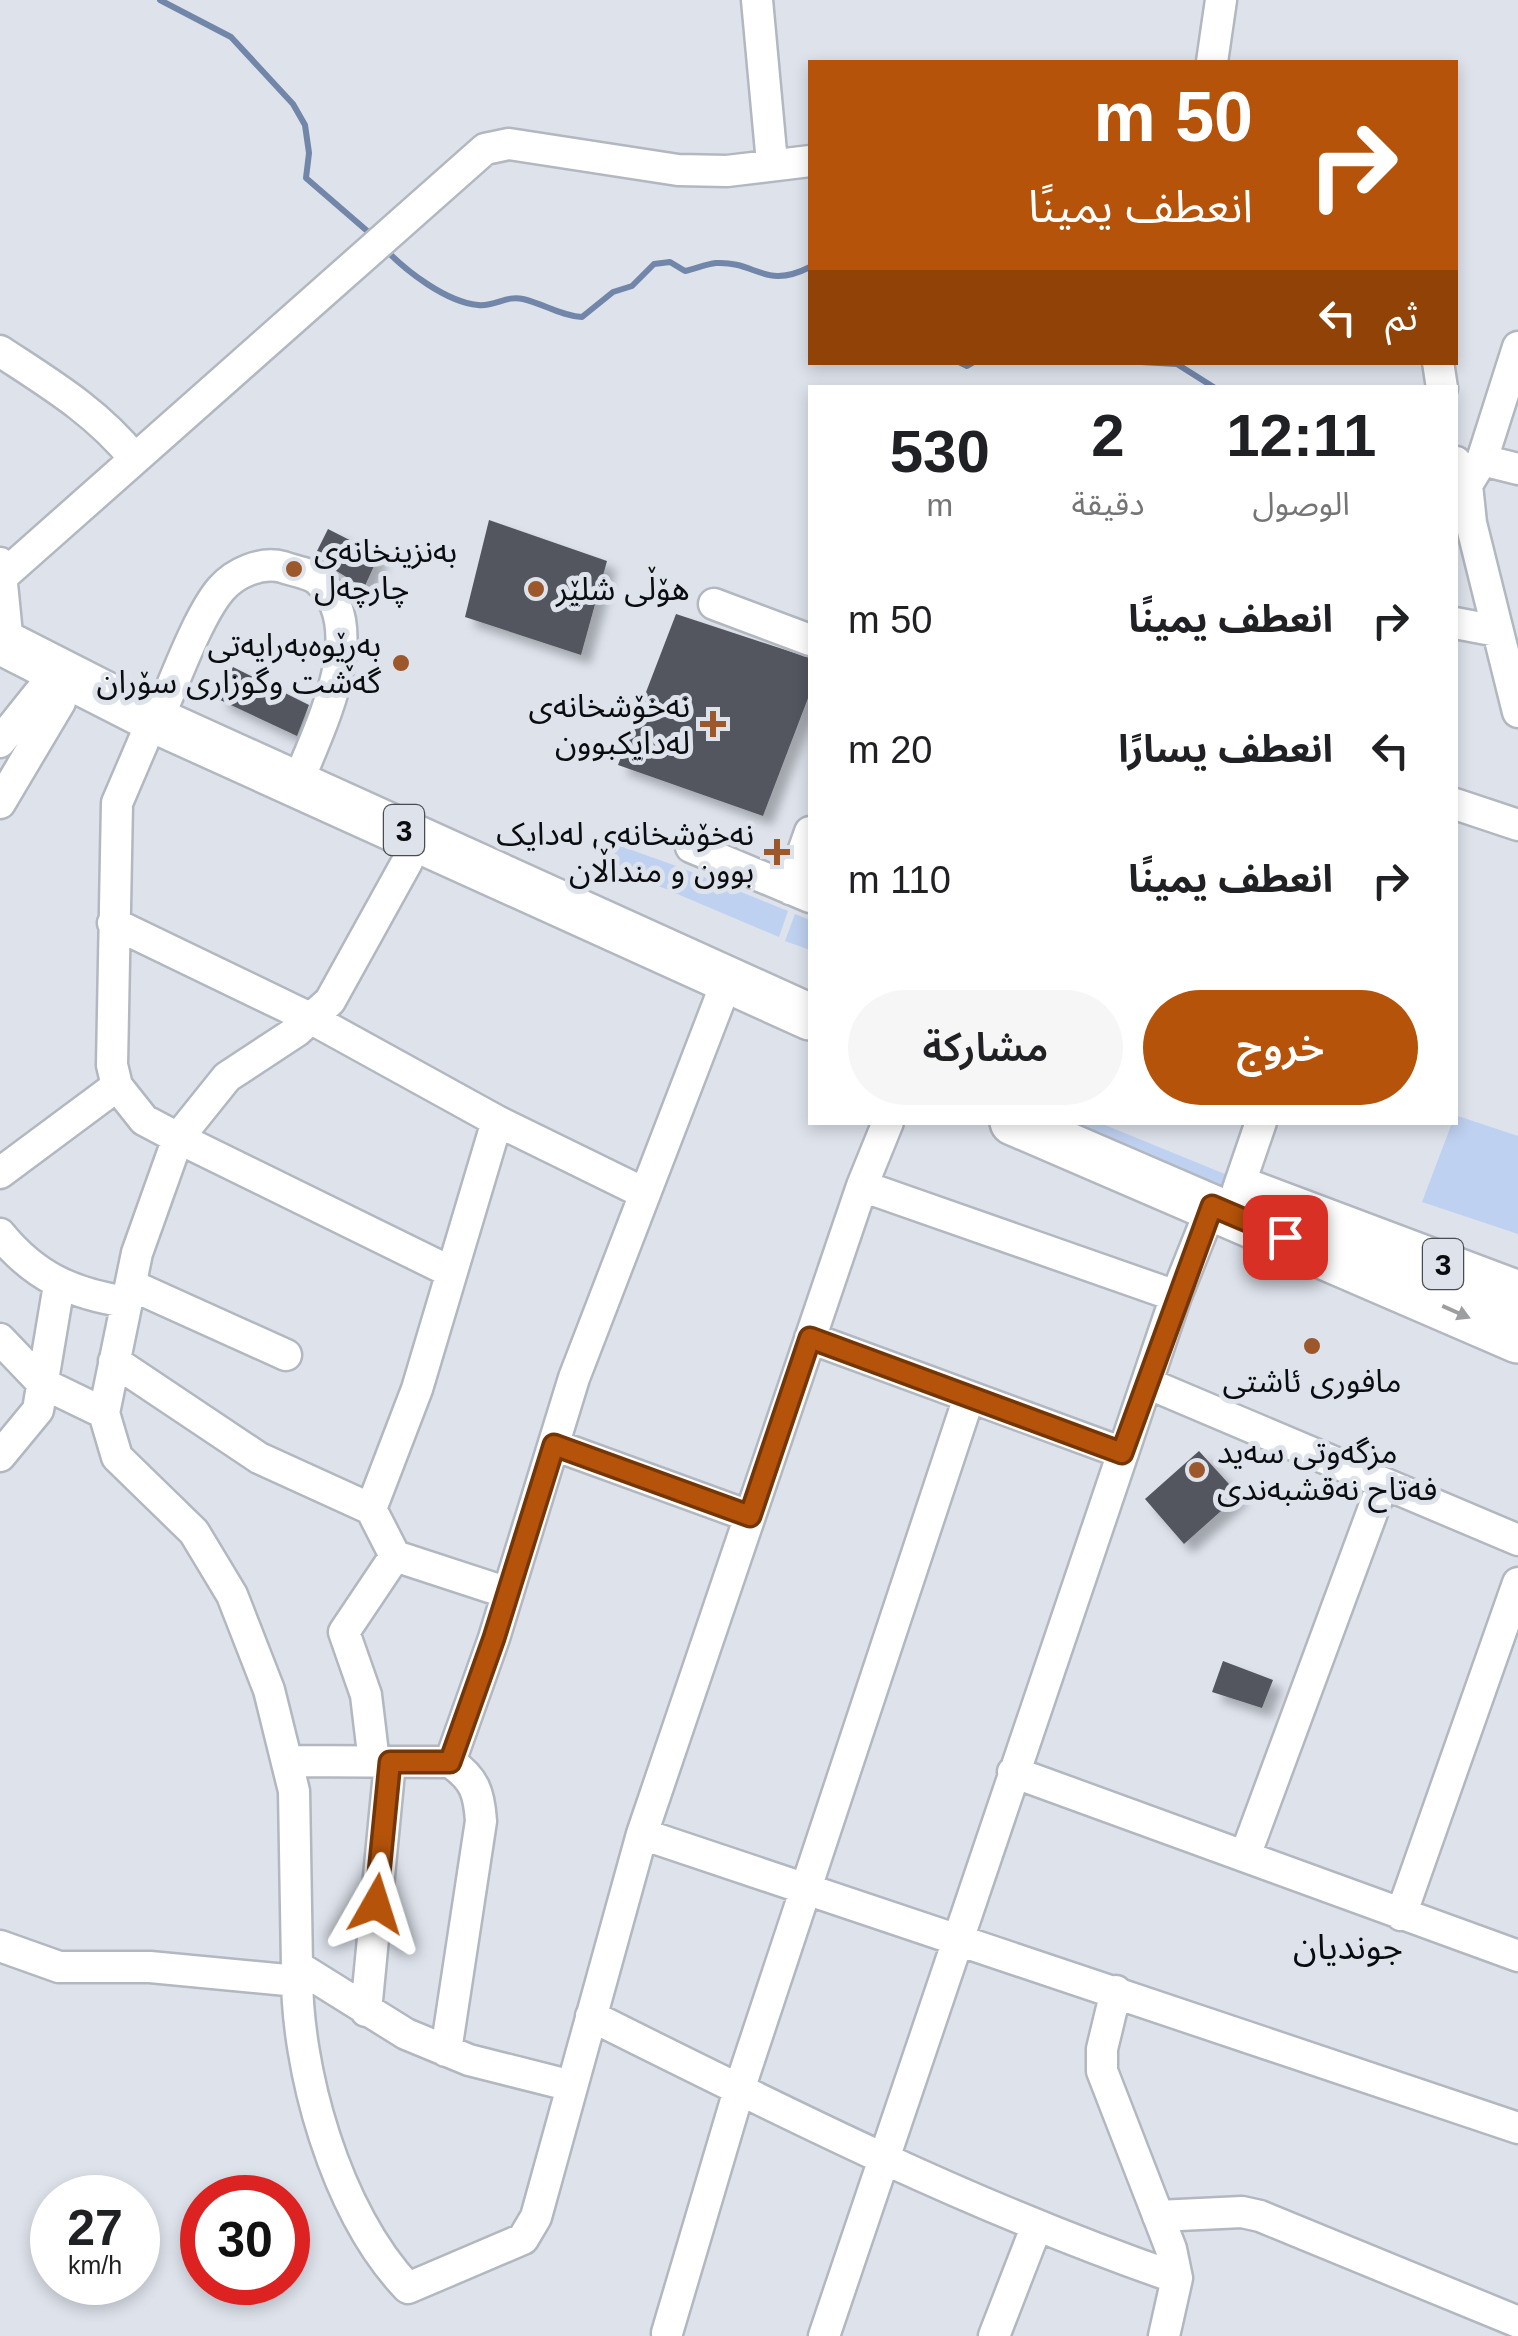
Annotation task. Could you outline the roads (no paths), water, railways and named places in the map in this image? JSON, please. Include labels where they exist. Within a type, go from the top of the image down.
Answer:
[{"type":"highway","name":"3","points":[[3,652],[50,697],[152,727],[298,782],[808,1016]]},
{"type":"highway","name":"3","points":[[3,652],[152,727],[302,816],[808,1036]]},
{"type":"highway","name":"3","points":[[1021,1125],[1225,1197],[1363,1251],[1518,1294]]},
{"type":"highway","name":"3","points":[[1080,1125],[1225,1197]]},
{"type":"highway","name":"3","points":[[1363,1251],[1518,1340]]},
{"type":"street","points":[[756,0],[772,164]]},
{"type":"street","points":[[1212,60],[1222,0]]},
{"type":"street","points":[[3,652],[2,569],[134,458],[484,149],[509,144],[678,170],[727,171],[808,161]]},
{"type":"street","points":[[1518,347],[1463,466],[1471,523],[1518,712]]},
{"type":"street","points":[[0,351],[79,402],[106,424],[134,458]]},
{"type":"street","points":[[1463,466],[1518,469]]},
{"type":"street","points":[[298,782],[334,691],[342,637],[338,605],[317,578],[274,564],[244,571],[221,590],[117,803],[112,1065],[117,1086],[144,1120],[451,1272]]},
{"type":"street","points":[[714,604],[808,639]]},
{"type":"street","points":[[1458,624],[1497,631]]},
{"type":"street","points":[[0,742],[50,697]]},
{"type":"street","points":[[0,803],[50,697]]},
{"type":"street","points":[[1458,805],[1518,825]]},
{"type":"street","points":[[690,847],[800,893],[808,844]]},
{"type":"street","points":[[407,862],[330,1001],[312,1019],[227,1078],[178,1138],[138,1254],[104,1413],[118,1457],[194,1532],[232,1595],[269,1690],[289,1761],[301,2053],[318,2115],[346,2188],[390,2269],[408,2288],[523,2239],[536,2217],[642,1834],[862,1186],[887,1125]]},
{"type":"street","points":[[113,923],[312,1019],[497,1121],[644,1194]]},
{"type":"street","points":[[450,1762],[554,1445],[644,1194],[720,999]]},
{"type":"street","points":[[0,1173],[117,1086]]},
{"type":"street","points":[[371,1509],[417,1389],[497,1121]]},
{"type":"street","points":[[824,2336],[1176,1296],[1260,1125]]},
{"type":"street","points":[[862,1186],[1176,1296]]},
{"type":"street","points":[[0,1234],[24,1263],[58,1285],[88,1296],[129,1293],[286,1356]]},
{"type":"street","points":[[0,1456],[38,1410],[58,1285]]},
{"type":"street","points":[[0,1338],[42,1383],[104,1413]]},
{"type":"street","points":[[810,1338],[1122,1453]]},
{"type":"street","points":[[114,1361],[259,1458],[371,1509],[395,1556],[508,1593]]},
{"type":"street","points":[[1147,1383],[1518,1540]]},
{"type":"street","points":[[667,2333],[740,2090],[970,1396]]},
{"type":"street","points":[[554,1445],[750,1516]]},
{"type":"street","points":[[1246,1856],[1382,1483]]},
{"type":"street","points":[[366,2011],[382,1762],[366,1695],[344,1632],[395,1556]]},
{"type":"street","points":[[1402,1915],[1518,1583]]},
{"type":"street","points":[[289,1761],[450,1762],[467,1773],[479,1792],[481,1822],[446,2051]]},
{"type":"street","points":[[1014,1772],[1518,1956]]},
{"type":"street","points":[[642,1834],[1518,2128]]},
{"type":"street","points":[[0,1946],[59,1967],[297,1974],[446,2051],[572,2086]]},
{"type":"street","points":[[1116,1991],[1102,2048],[1102,2071],[1158,2216],[1177,2278],[1164,2336]]},
{"type":"street","points":[[592,2016],[882,2160],[1036,2225],[1177,2278]]},
{"type":"street","points":[[1158,2216],[1242,2212],[1260,2216],[1518,2322]]},
{"type":"street","points":[[994,2336],[1036,2225]]},
{"type":"waterway","points":[[160,0],[231,37],[293,104],[305,125],[309,153],[306,178],[373,236]]},
{"type":"waterway","points":[[385,249],[427,284],[466,303],[484,305],[517,298],[582,317],[613,292],[632,286],[654,264],[670,262],[685,271],[730,264],[782,276],[808,268]]},
{"type":"waterway","points":[[965,365],[969,365]]},
{"type":"waterway","points":[[1179,365],[1210,385]]},
{"type":"place","name":"بەنزینخانەی چارچەل","points":[[294,569]]},
{"type":"place","name":"هۆڵی شلێر","points":[[536,589]]},
{"type":"place","name":"بەڕێوەبەرایەتی گەشت وگوزاری سۆران","points":[[401,663]]},
{"type":"place","name":"نەخۆشخانەی لەدایکبوون","points":[[713,724]]},
{"type":"place","name":"نەخۆشخانەی لەدایک بوون و منداڵان","points":[[777,852]]},
{"type":"place","name":"مافوری ئاشتی","points":[[1312,1346]]},
{"type":"place","name":"مزگەوتی سەید فەتاح نەقشبەندی","points":[[1197,1470]]},
{"type":"district","name":"جوندیان","points":[[1348,1946]]}]
